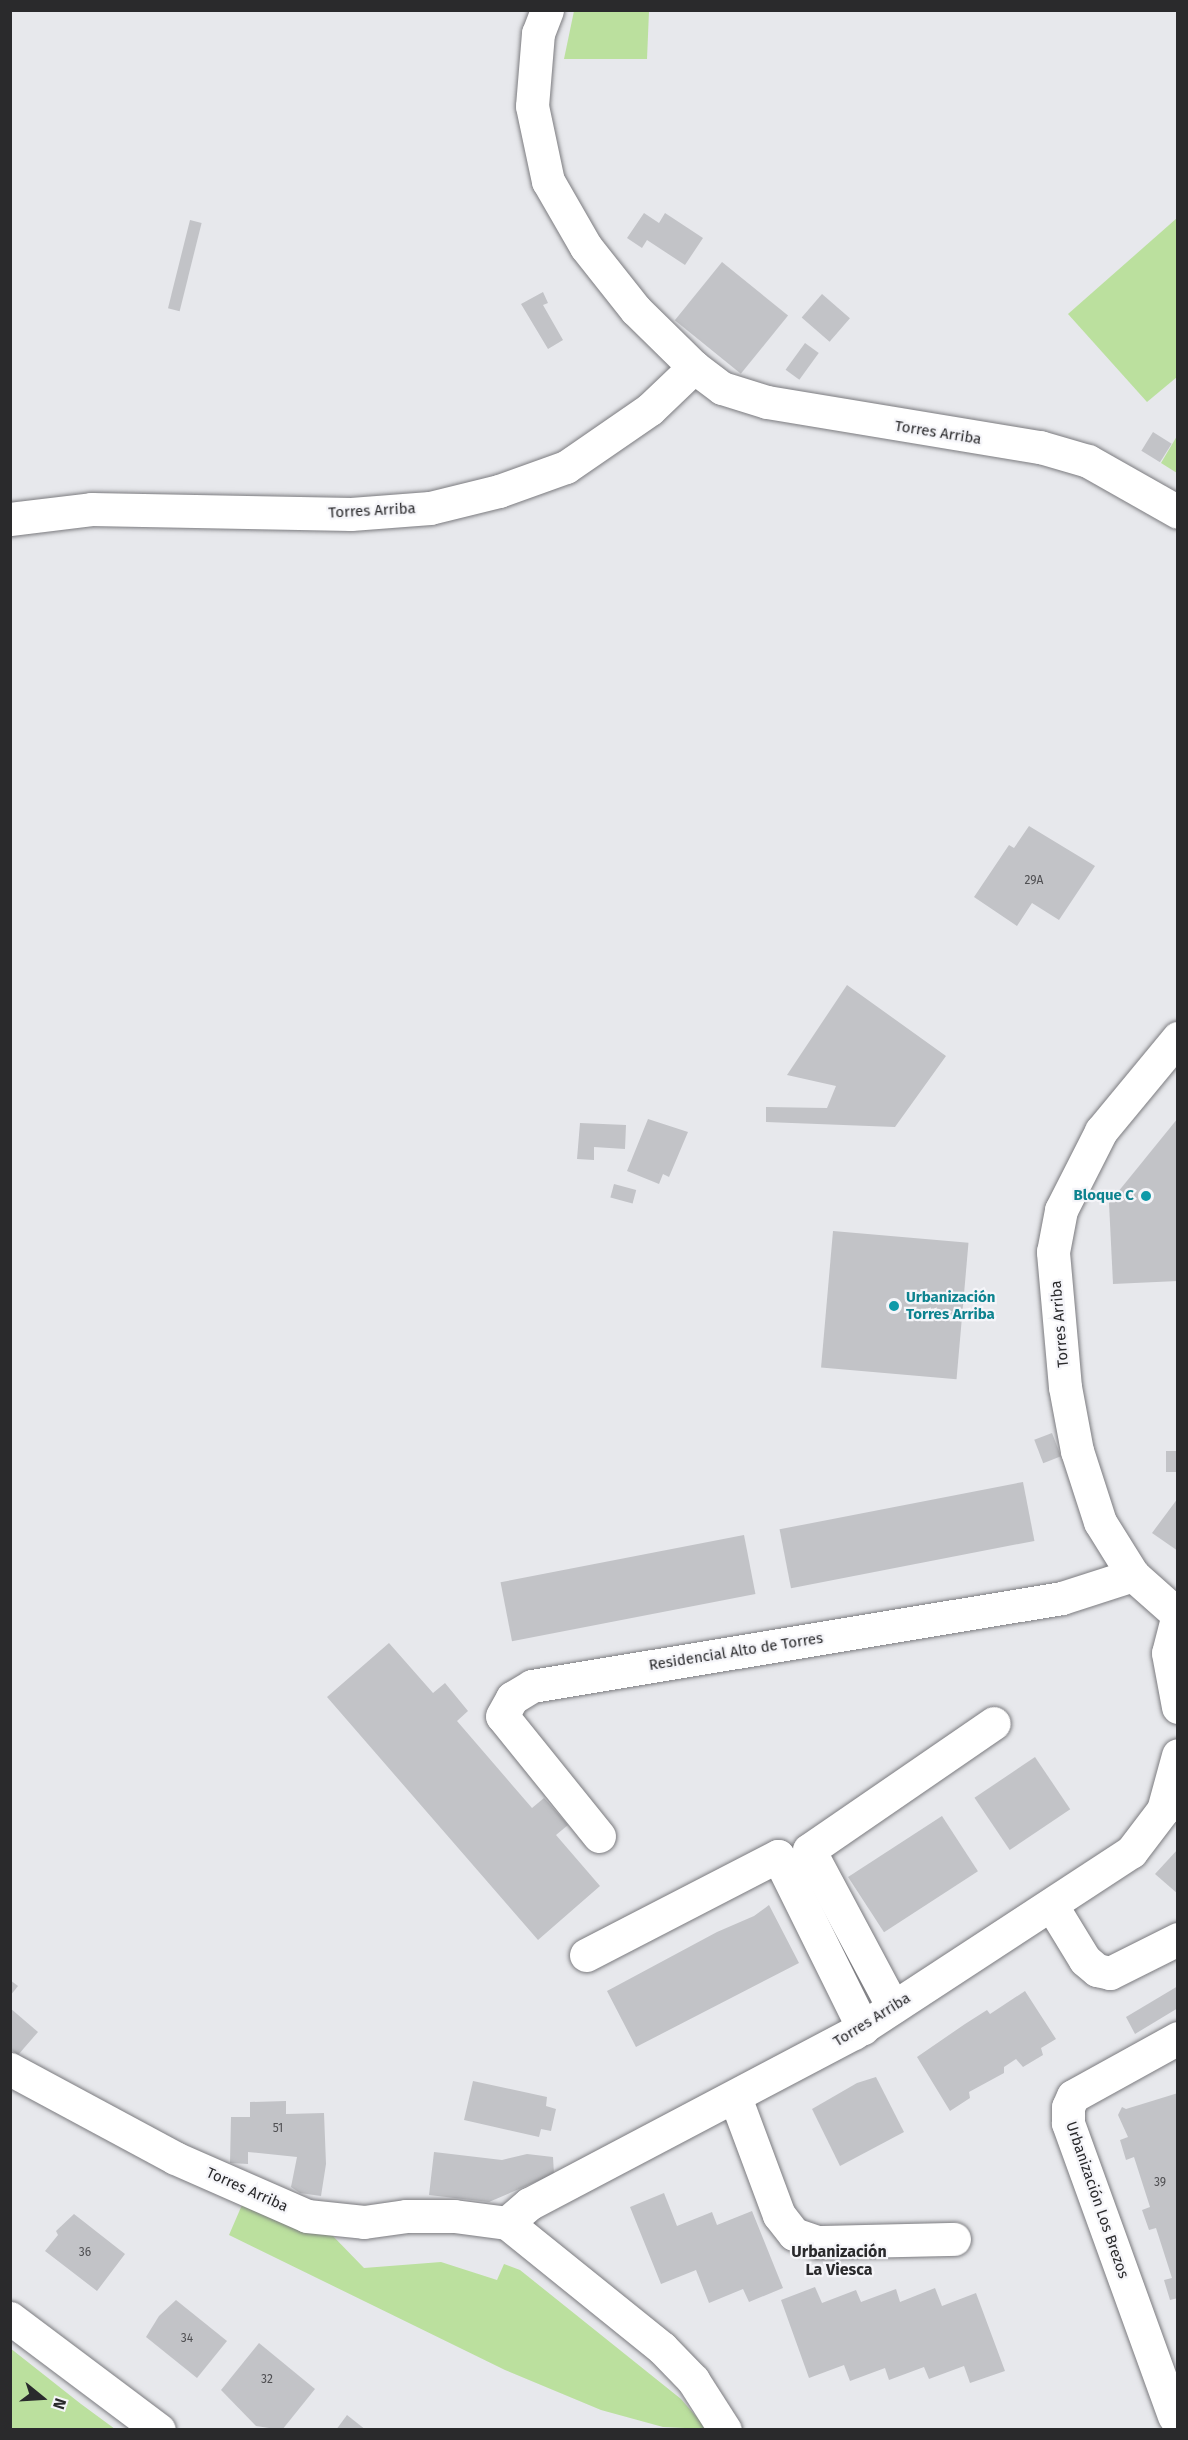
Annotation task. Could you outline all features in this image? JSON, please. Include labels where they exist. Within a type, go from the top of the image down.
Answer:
[{"type":"street","name":"Torres Arriba","points":[[547,10],[538,33],[532,106],[548,181],[593,256],[636,310],[694,368],[722,388],[767,402],[1040,447],[1088,461],[1178,512]]},
{"type":"street","name":"Torres Arriba","points":[[10,519],[91,508],[351,514],[430,508],[499,491],[566,467],[642,415],[694,368]]},
{"type":"street","name":"Torres Arriba","points":[[1178,1038],[1101,1131],[1060,1210],[1053,1252],[1065,1387],[1077,1451],[1100,1522],[1133,1575],[1177,1614],[1168,1653],[1178,1707]]},
{"type":"street","name":"Residencial Alto de Torres","points":[[599,1836],[501,1716],[512,1698],[532,1686],[1062,1598],[1133,1575]]},
{"type":"street","points":[[893,2007],[809,1850],[994,1723]]},
{"type":"street","name":"Torres Arriba","points":[[10,2069],[175,2158],[307,2216],[364,2222],[406,2216],[454,2216],[507,2223],[529,2205],[863,2028],[1131,1852],[1163,1810],[1178,1755]]},
{"type":"street","points":[[586,1955],[778,1856],[863,2028]]},
{"type":"street","points":[[1052,1906],[1085,1960],[1097,1970],[1110,1973],[1178,1939]]},
{"type":"street","name":"Urbanización Los Brezos","points":[[1174,2416],[1068,2123],[1068,2107],[1073,2096],[1178,2038]]},
{"type":"street","points":[[735,2097],[779,2215],[794,2234],[817,2242],[954,2239]]},
{"type":"street","points":[[507,2223],[662,2348],[693,2380],[725,2430]]},
{"type":"street","points":[[10,2318],[159,2430]]},
{"type":"green space","points":[[574,11],[649,11],[647,59],[564,59]]},
{"type":"green space","points":[[1177,218],[1177,377],[1147,402],[1068,314]]},
{"type":"green space","points":[[1177,436],[1177,473],[1161,463]]},
{"type":"green space","points":[[245,2198],[330,2233],[364,2268],[441,2262],[497,2280],[504,2264],[520,2270],[681,2399],[707,2429],[663,2427],[601,2410],[505,2370],[229,2235]]},
{"type":"green space","points":[[10,2348],[81,2404],[115,2429],[11,2429]]},
{"type":"building","points":[[644,213],[659,223],[665,213],[703,238],[685,265],[647,240],[642,248],[627,238]]},
{"type":"building","points":[[190,220],[202,223],[180,311],[168,308]]},
{"type":"building","points":[[722,262],[788,315],[741,374],[675,320]]},
{"type":"building","points":[[543,292],[548,303],[543,305],[563,340],[548,349],[521,304]]},
{"type":"building","points":[[822,294],[850,318],[830,342],[802,317]]},
{"type":"building","points":[[805,343],[819,353],[799,380],[786,370]]},
{"type":"building","points":[[1153,432],[1172,444],[1160,462],[1141,451]]},
{"type":"building","points":[[1029,826],[1095,866],[1059,920],[1032,903],[1017,926],[974,897],[1009,845],[1014,848]]},
{"type":"building","points":[[847,985],[946,1056],[895,1127],[766,1122],[766,1107],[827,1108],[836,1086],[787,1075]]},
{"type":"building","name":"Bloque C","points":[[1178,1118],[1178,1281],[1113,1284],[1109,1203]]},
{"type":"building","points":[[648,1119],[688,1132],[669,1177],[663,1174],[659,1184],[627,1171]]},
{"type":"building","points":[[580,1123],[626,1125],[625,1149],[594,1147],[594,1160],[577,1159]]},
{"type":"building","points":[[614,1184],[636,1190],[633,1203],[610,1198]]},
{"type":"building","name":"Urbanización Torres Arriba","points":[[833,1231],[968,1243],[957,1379],[821,1367]]},
{"type":"building","points":[[1052,1433],[1061,1456],[1043,1463],[1034,1440]]},
{"type":"building","points":[[1166,1451],[1178,1451],[1178,1472],[1166,1472]]},
{"type":"building","points":[[1023,1482],[1034,1541],[791,1588],[780,1529]]},
{"type":"building","points":[[1178,1498],[1178,1551],[1152,1533]]},
{"type":"building","points":[[744,1535],[755,1594],[512,1641],[501,1582]]},
{"type":"building","points":[[389,1643],[433,1693],[445,1683],[468,1711],[457,1721],[532,1808],[544,1798],[568,1825],[556,1835],[600,1886],[538,1940],[327,1697]]},
{"type":"building","points":[[1035,1757],[1070,1809],[1010,1850],[974,1798]]},
{"type":"building","points":[[942,1816],[978,1871],[884,1932],[848,1877]]},
{"type":"building","points":[[1178,1849],[1178,1894],[1155,1874]]},
{"type":"building","points":[[769,1905],[799,1963],[636,2047],[607,1991],[717,1932],[754,1916]]},
{"type":"building","points":[[10,1980],[18,1986],[10,1996]]},
{"type":"building","points":[[1178,1986],[1178,2008],[1135,2034],[1126,2017]]},
{"type":"building","points":[[1025,1991],[1056,2039],[1041,2048],[1043,2055],[1023,2067],[1016,2059],[1004,2067],[1004,2073],[969,2092],[970,2098],[950,2111],[917,2057],[987,2010],[990,2014]]},
{"type":"building","points":[[10,2008],[38,2032],[18,2055],[10,2049]]},
{"type":"building","points":[[876,2077],[904,2132],[840,2166],[812,2109],[857,2083]]},
{"type":"building","points":[[473,2081],[547,2097],[546,2106],[556,2109],[551,2131],[541,2129],[539,2137],[464,2120]]},
{"type":"building","points":[[1178,2093],[1178,2298],[1170,2300],[1164,2280],[1172,2278],[1156,2228],[1149,2230],[1142,2210],[1150,2207],[1134,2157],[1126,2160],[1120,2140],[1128,2137],[1118,2115],[1122,2107],[1126,2109]]},
{"type":"building","points":[[286,2101],[286,2114],[324,2113],[326,2164],[321,2196],[300,2193],[291,2187],[297,2157],[248,2152],[248,2164],[230,2163],[231,2117],[250,2117],[250,2102]]},
{"type":"building","points":[[434,2152],[502,2160],[527,2154],[553,2157],[554,2174],[489,2202],[429,2195]]},
{"type":"building","points":[[664,2193],[677,2226],[712,2212],[717,2225],[752,2211],[783,2288],[749,2302],[743,2289],[709,2303],[696,2270],[661,2284],[630,2207]]},
{"type":"building","points":[[74,2214],[125,2254],[97,2291],[45,2251],[58,2235],[56,2231]]},
{"type":"building","points":[[815,2287],[822,2303],[856,2290],[861,2302],[896,2289],[900,2302],[935,2288],[942,2306],[976,2293],[1005,2371],[970,2383],[964,2366],[929,2379],[924,2367],[889,2380],[885,2368],[850,2381],[844,2365],[809,2378],[781,2300]]},
{"type":"building","points":[[176,2300],[227,2341],[197,2378],[146,2337],[159,2316]]},
{"type":"building","points":[[259,2343],[315,2389],[282,2430],[256,2426],[221,2390]]},
{"type":"building","points":[[347,2415],[366,2430],[336,2430]]},
{"type":"place","name":"Bloque C","points":[[1146,1196]]},
{"type":"place","name":"Urbanización Torres Arriba","points":[[894,1306]]},
{"type":"district","name":"Urbanización La Viesca","points":[[839,2261]]}]
